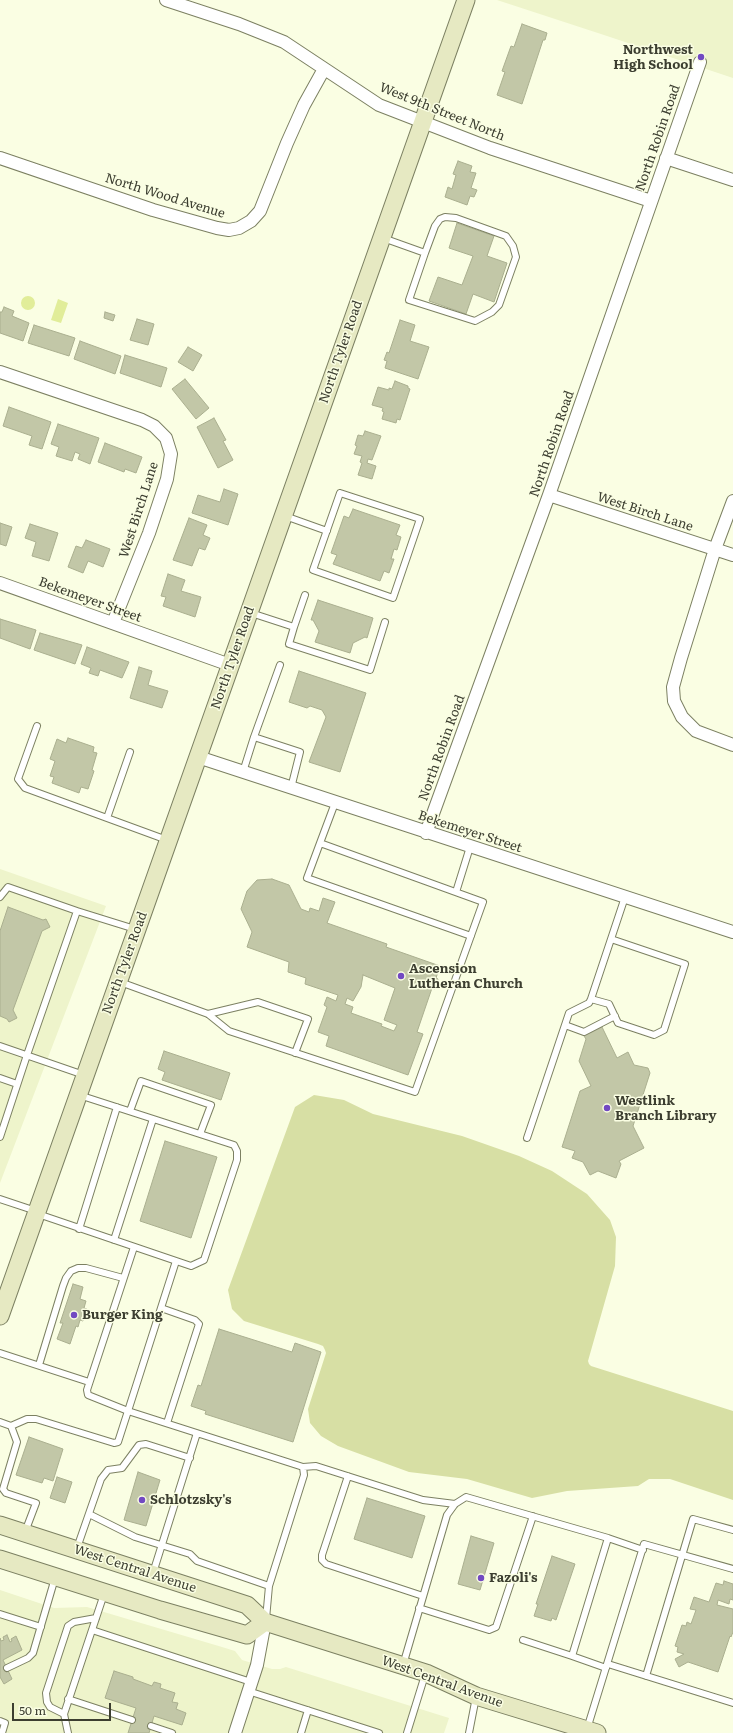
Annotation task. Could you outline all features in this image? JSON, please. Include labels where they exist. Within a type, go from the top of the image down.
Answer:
[{"type":"main road","name":"North Tyler Road","points":[[0,1316],[466,0]]},
{"type":"main road","name":"West Central Avenue","points":[[0,1526],[247,1605],[265,1622],[426,1673],[476,1696],[592,1732]]},
{"type":"main road","points":[[0,1559],[247,1635],[265,1622]]},
{"type":"street","name":"West 9th Street North","points":[[166,0],[239,24],[284,42],[379,105],[490,148],[651,201]]},
{"type":"street","name":"North Robin Road","points":[[426,833],[548,495],[700,62]]},
{"type":"street","name":"North Wood Avenue","points":[[0,158],[160,212],[216,228],[229,230],[239,228],[251,221],[260,211],[301,112],[324,69]]},
{"type":"street","points":[[666,158],[733,180]]},
{"type":"street","name":"West Birch Lane","points":[[0,372],[142,420],[154,426],[166,438],[171,454],[167,479],[149,533],[113,622]]},
{"type":"street","name":"West Birch Lane","points":[[548,495],[733,555]]},
{"type":"street","points":[[733,501],[715,549],[673,687],[674,701],[682,717],[696,731],[733,745]]},
{"type":"street","name":"Bekemeyer Street","points":[[0,583],[113,622],[230,665]]},
{"type":"street","name":"Bekemeyer Street","points":[[198,757],[426,833],[733,932]]},
{"type":"street","points":[[235,1733],[258,1662],[265,1622]]},
{"type":"lane","points":[[446,217],[456,218],[506,236],[514,246],[516,257],[499,305],[492,312],[475,321],[409,300],[425,253],[435,226],[440,219],[446,217]]},
{"type":"lane","points":[[382,238],[425,253]]},
{"type":"lane","points":[[340,493],[420,519],[393,598],[313,570],[327,531],[340,493]]},
{"type":"lane","points":[[283,516],[327,531]]},
{"type":"lane","points":[[305,594],[289,644],[370,670],[385,622]]},
{"type":"lane","points":[[249,612],[294,627]]},
{"type":"lane","points":[[243,772],[280,665]]},
{"type":"lane","points":[[37,726],[18,779],[25,788],[168,841]]},
{"type":"lane","points":[[254,737],[300,752],[291,788]]},
{"type":"lane","points":[[107,818],[130,752]]},
{"type":"lane","points":[[335,802],[307,878],[471,936]]},
{"type":"lane","points":[[118,981],[208,1014],[230,1031],[415,1092],[483,902],[320,843]]},
{"type":"lane","points":[[456,892],[470,847]]},
{"type":"lane","points":[[0,897],[8,887],[137,930]]},
{"type":"lane","points":[[527,1138],[569,1013],[589,1003],[591,999],[625,897]]},
{"type":"lane","points":[[0,1137],[26,1055],[77,911]]},
{"type":"lane","points":[[591,999],[609,1004],[618,1023],[654,1035],[664,1030],[685,964],[611,939]]},
{"type":"lane","points":[[208,1014],[258,1002],[308,1019],[295,1053]]},
{"type":"lane","points":[[565,1025],[584,1032],[615,1016]]},
{"type":"lane","points":[[0,1046],[85,1075]]},
{"type":"lane","points":[[0,1078],[17,1084]]},
{"type":"lane","points":[[130,1112],[141,1081],[211,1105],[200,1134]]},
{"type":"lane","points":[[0,1199],[79,1229],[191,1266],[199,1264],[204,1260],[237,1160],[237,1151],[234,1145],[78,1094]]},
{"type":"lane","points":[[79,1229],[117,1107]]},
{"type":"lane","points":[[114,1240],[153,1119]]},
{"type":"lane","points":[[134,1247],[86,1390],[88,1395],[128,1411],[303,1468],[316,1466],[423,1500],[456,1504]]},
{"type":"lane","points":[[0,1422],[11,1426],[27,1419],[36,1419],[108,1443],[114,1444],[118,1442],[176,1261]]},
{"type":"lane","points":[[39,1365],[63,1286],[71,1271],[78,1268],[86,1268],[123,1278]]},
{"type":"lane","points":[[161,1308],[195,1320],[199,1324],[167,1423]]},
{"type":"lane","points":[[0,1353],[89,1382]]},
{"type":"lane","points":[[11,1426],[17,1442],[3,1489],[6,1493],[36,1503],[24,1533]]},
{"type":"lane","points":[[153,1574],[197,1433]]},
{"type":"lane","points":[[77,1550],[100,1479],[108,1470],[122,1468],[139,1445],[146,1444],[190,1458]]},
{"type":"lane","points":[[265,1622],[269,1586],[304,1475],[305,1471],[303,1468]]},
{"type":"lane","points":[[348,1476],[322,1555],[322,1560],[326,1564],[423,1596]]},
{"type":"lane","points":[[403,1666],[447,1515],[456,1504],[466,1497],[608,1538],[643,1550]]},
{"type":"lane","points":[[89,1514],[135,1537],[190,1554],[197,1561],[269,1586]]},
{"type":"lane","points":[[419,1608],[489,1630],[496,1627],[533,1516]]},
{"type":"lane","points":[[646,1676],[693,1519],[733,1530]]},
{"type":"lane","points":[[572,1656],[608,1538]]},
{"type":"lane","points":[[592,1732],[607,1666],[644,1544],[733,1569]]},
{"type":"lane","points":[[7,1668],[28,1658],[33,1653],[56,1577]]},
{"type":"lane","points":[[68,1733],[64,1714],[104,1592]]},
{"type":"lane","points":[[0,1614],[41,1627]]},
{"type":"lane","points":[[64,1714],[50,1707],[47,1702],[46,1693],[68,1626],[74,1622],[96,1618]]},
{"type":"lane","points":[[92,1630],[250,1686],[308,1710],[379,1733]]},
{"type":"lane","points":[[522,1640],[733,1703]]},
{"type":"lane","points":[[406,1733],[426,1673]]},
{"type":"lane","points":[[469,1733],[476,1696]]},
{"type":"lane","points":[[68,1699],[132,1720]]},
{"type":"lane","points":[[301,1733],[308,1710]]},
{"type":"lane","points":[[0,1721],[5,1723],[2,1733]]},
{"type":"lane","points":[[151,1726],[172,1733]]},
{"type":"shaded area","name":"Northwest High School","points":[[497,0],[733,0],[733,78],[607,36]]},
{"type":"shaded area","points":[[25,296],[31,296],[35,300],[35,306],[31,310],[25,310],[21,306],[21,300]]},
{"type":"shaded area","points":[[58,299],[68,303],[61,323],[51,320]]},
{"type":"shaded area","points":[[0,869],[106,906],[0,1183]]},
{"type":"shaded area","points":[[314,1095],[344,1100],[373,1114],[462,1136],[519,1156],[552,1171],[587,1194],[610,1220],[616,1237],[615,1266],[588,1361],[589,1364],[591,1366],[733,1411],[733,1500],[670,1479],[649,1479],[638,1486],[567,1491],[532,1498],[467,1479],[409,1472],[338,1446],[321,1436],[310,1423],[308,1409],[326,1353],[323,1346],[244,1321],[232,1309],[228,1290],[295,1107]]},
{"type":"shaded area","points":[[0,1590],[54,1608],[87,1607],[235,1651],[242,1660],[272,1669],[286,1667],[449,1718],[444,1733],[0,1733]]},
{"type":"building","points":[[522,24],[547,33],[545,40],[543,40],[522,104],[497,95],[505,72],[502,71],[511,46],[514,47]]},
{"type":"building","points":[[458,161],[472,166],[470,172],[476,173],[471,188],[477,190],[474,197],[470,196],[467,205],[445,197],[448,187],[452,189],[456,175],[453,174]]},
{"type":"building","points":[[457,223],[494,236],[487,256],[507,263],[494,302],[473,294],[466,314],[429,301],[438,277],[462,285],[473,256],[449,248]]},
{"type":"building","points":[[4,307],[14,311],[12,316],[29,323],[23,341],[0,333],[0,312],[2,312]]},
{"type":"building","points":[[105,312],[115,315],[113,321],[104,318]]},
{"type":"building","points":[[137,319],[154,324],[148,345],[130,340]]},
{"type":"building","points":[[400,320],[415,325],[410,341],[429,347],[418,379],[385,368],[387,361],[384,360],[387,352],[389,353]]},
{"type":"building","points":[[34,325],[75,338],[69,356],[28,343]]},
{"type":"building","points":[[80,341],[121,356],[115,374],[74,359]]},
{"type":"building","points":[[188,347],[202,355],[193,371],[178,362]]},
{"type":"building","points":[[125,355],[167,368],[161,387],[120,373]]},
{"type":"building","points":[[185,379],[209,408],[196,419],[172,389]]},
{"type":"building","points":[[395,381],[408,386],[410,389],[400,420],[397,419],[396,423],[382,419],[384,412],[382,411],[383,408],[372,405],[378,387],[389,390],[389,388],[392,389]]},
{"type":"building","points":[[9,407],[51,422],[42,449],[29,445],[32,436],[3,426]]},
{"type":"building","points":[[214,418],[226,440],[223,441],[233,460],[218,468],[197,427]]},
{"type":"building","points":[[58,424],[99,438],[90,464],[78,459],[80,454],[75,452],[72,461],[56,456],[59,447],[51,444]]},
{"type":"building","points":[[365,431],[381,436],[372,460],[368,459],[367,463],[376,466],[372,479],[358,475],[362,463],[360,462],[362,456],[354,454],[357,446],[355,445],[358,435],[363,436]]},
{"type":"building","points":[[105,443],[142,457],[136,473],[125,469],[124,472],[98,462]]},
{"type":"building","points":[[224,489],[238,494],[228,525],[192,513],[198,495],[220,502]]},
{"type":"building","points":[[353,509],[400,525],[396,535],[401,537],[397,550],[394,549],[391,559],[394,559],[389,573],[384,571],[380,581],[333,564],[337,555],[331,553],[344,516],[349,518]]},
{"type":"building","points":[[189,518],[207,525],[203,535],[210,538],[205,550],[199,548],[192,566],[173,560]]},
{"type":"building","points":[[0,523],[12,527],[6,546],[0,544]]},
{"type":"building","points":[[30,524],[58,533],[49,561],[32,556],[36,542],[25,538]]},
{"type":"building","points":[[86,540],[110,549],[103,567],[88,561],[83,573],[68,567],[76,546],[82,548]]},
{"type":"building","points":[[168,574],[185,580],[181,591],[201,597],[195,617],[163,606],[166,597],[161,596]]},
{"type":"building","points":[[318,600],[373,618],[367,638],[365,637],[353,643],[350,653],[315,642],[319,631],[313,620],[311,620]]},
{"type":"building","points":[[0,619],[36,630],[30,649],[0,638]]},
{"type":"building","points":[[40,633],[82,645],[75,664],[34,650]]},
{"type":"building","points":[[87,647],[129,662],[122,678],[100,670],[98,676],[89,673],[91,668],[81,664]]},
{"type":"building","points":[[139,667],[152,671],[148,685],[168,691],[162,708],[130,698]]},
{"type":"building","points":[[299,671],[366,693],[340,772],[309,762],[326,717],[322,710],[310,706],[307,708],[289,702]]},
{"type":"building","points":[[68,738],[94,747],[93,752],[97,753],[92,770],[94,771],[88,789],[81,787],[79,793],[52,783],[54,777],[50,776],[55,761],[50,759],[57,739],[66,743]]},
{"type":"building","name":"Ascension Lutheran Church","points":[[272,879],[289,885],[301,909],[309,912],[310,908],[319,911],[323,898],[335,902],[327,923],[387,944],[386,947],[440,966],[436,978],[438,979],[435,989],[432,988],[417,1032],[423,1034],[408,1075],[326,1046],[329,1036],[318,1032],[327,1007],[324,1005],[327,997],[336,1001],[338,995],[305,984],[306,978],[288,972],[289,962],[247,947],[252,932],[241,909],[247,891],[257,880]],"holes":[[[363,975],[395,988],[384,1020],[397,1025],[394,1031],[381,1026],[382,1024],[351,1013],[353,1007],[345,1004],[347,998],[353,1001],[361,987]]]},
{"type":"building","points":[[8,907],[43,920],[46,919],[50,927],[42,931],[13,1010],[17,1018],[9,1022],[7,1019],[0,1016],[0,931]]},
{"type":"building","name":"Westlink Branch Library","points":[[602,1027],[617,1058],[628,1052],[634,1065],[648,1068],[650,1073],[633,1126],[644,1148],[619,1161],[621,1164],[616,1178],[598,1171],[590,1175],[583,1162],[572,1158],[575,1151],[562,1147],[580,1091],[591,1086],[579,1061],[586,1039],[584,1036]]},
{"type":"building","points":[[164,1051],[230,1073],[221,1100],[162,1080],[165,1072],[158,1069]]},
{"type":"building","points":[[165,1141],[217,1157],[191,1238],[140,1221]]},
{"type":"building","name":"Burger King","points":[[73,1284],[83,1287],[80,1299],[86,1301],[84,1308],[87,1309],[83,1321],[80,1320],[78,1327],[76,1326],[70,1344],[57,1339],[63,1323],[60,1323]]},
{"type":"building","points":[[219,1329],[292,1352],[295,1343],[321,1352],[293,1442],[205,1414],[206,1411],[191,1406],[198,1385],[201,1386]]},
{"type":"building","points":[[29,1437],[63,1449],[53,1481],[44,1478],[42,1483],[16,1475]]},
{"type":"building","name":"Schlotzsky's","points":[[138,1472],[160,1480],[146,1526],[124,1520]]},
{"type":"building","points":[[57,1477],[72,1482],[65,1503],[50,1498]]},
{"type":"building","points":[[367,1498],[425,1516],[412,1558],[354,1539]]},
{"type":"building","points":[[471,1536],[494,1543],[480,1590],[458,1584]]},
{"type":"building","points":[[552,1556],[575,1564],[556,1620],[552,1618],[551,1621],[534,1616],[538,1604],[536,1604]]},
{"type":"building","points":[[724,1581],[733,1584],[733,1600],[730,1599],[729,1604],[718,1600],[717,1605],[733,1609],[733,1632],[731,1637],[730,1636],[718,1672],[688,1662],[679,1667],[675,1659],[684,1654],[677,1652],[678,1647],[675,1646],[682,1625],[686,1626],[687,1622],[691,1624],[696,1610],[690,1609],[694,1597],[709,1602],[716,1583],[723,1585]]},
{"type":"building","points":[[7,1635],[10,1642],[12,1641],[11,1639],[16,1636],[22,1650],[3,1660],[12,1679],[4,1684],[0,1677],[0,1638],[1,1641],[4,1640],[3,1637]]},
{"type":"building","points":[[114,1671],[133,1677],[133,1679],[152,1686],[154,1682],[161,1684],[160,1688],[175,1693],[172,1702],[178,1703],[176,1709],[186,1713],[182,1725],[154,1716],[149,1733],[128,1733],[136,1708],[105,1698]]},
{"type":"place","name":"Northwest High School","points":[[701,57]]},
{"type":"place","name":"Ascension Lutheran Church","points":[[401,976]]},
{"type":"place","name":"Westlink Branch Library","points":[[607,1108]]},
{"type":"place","name":"Burger King","points":[[74,1315]]},
{"type":"place","name":"Schlotzsky's","points":[[142,1500]]},
{"type":"place","name":"Fazoli's","points":[[481,1578]]}]
